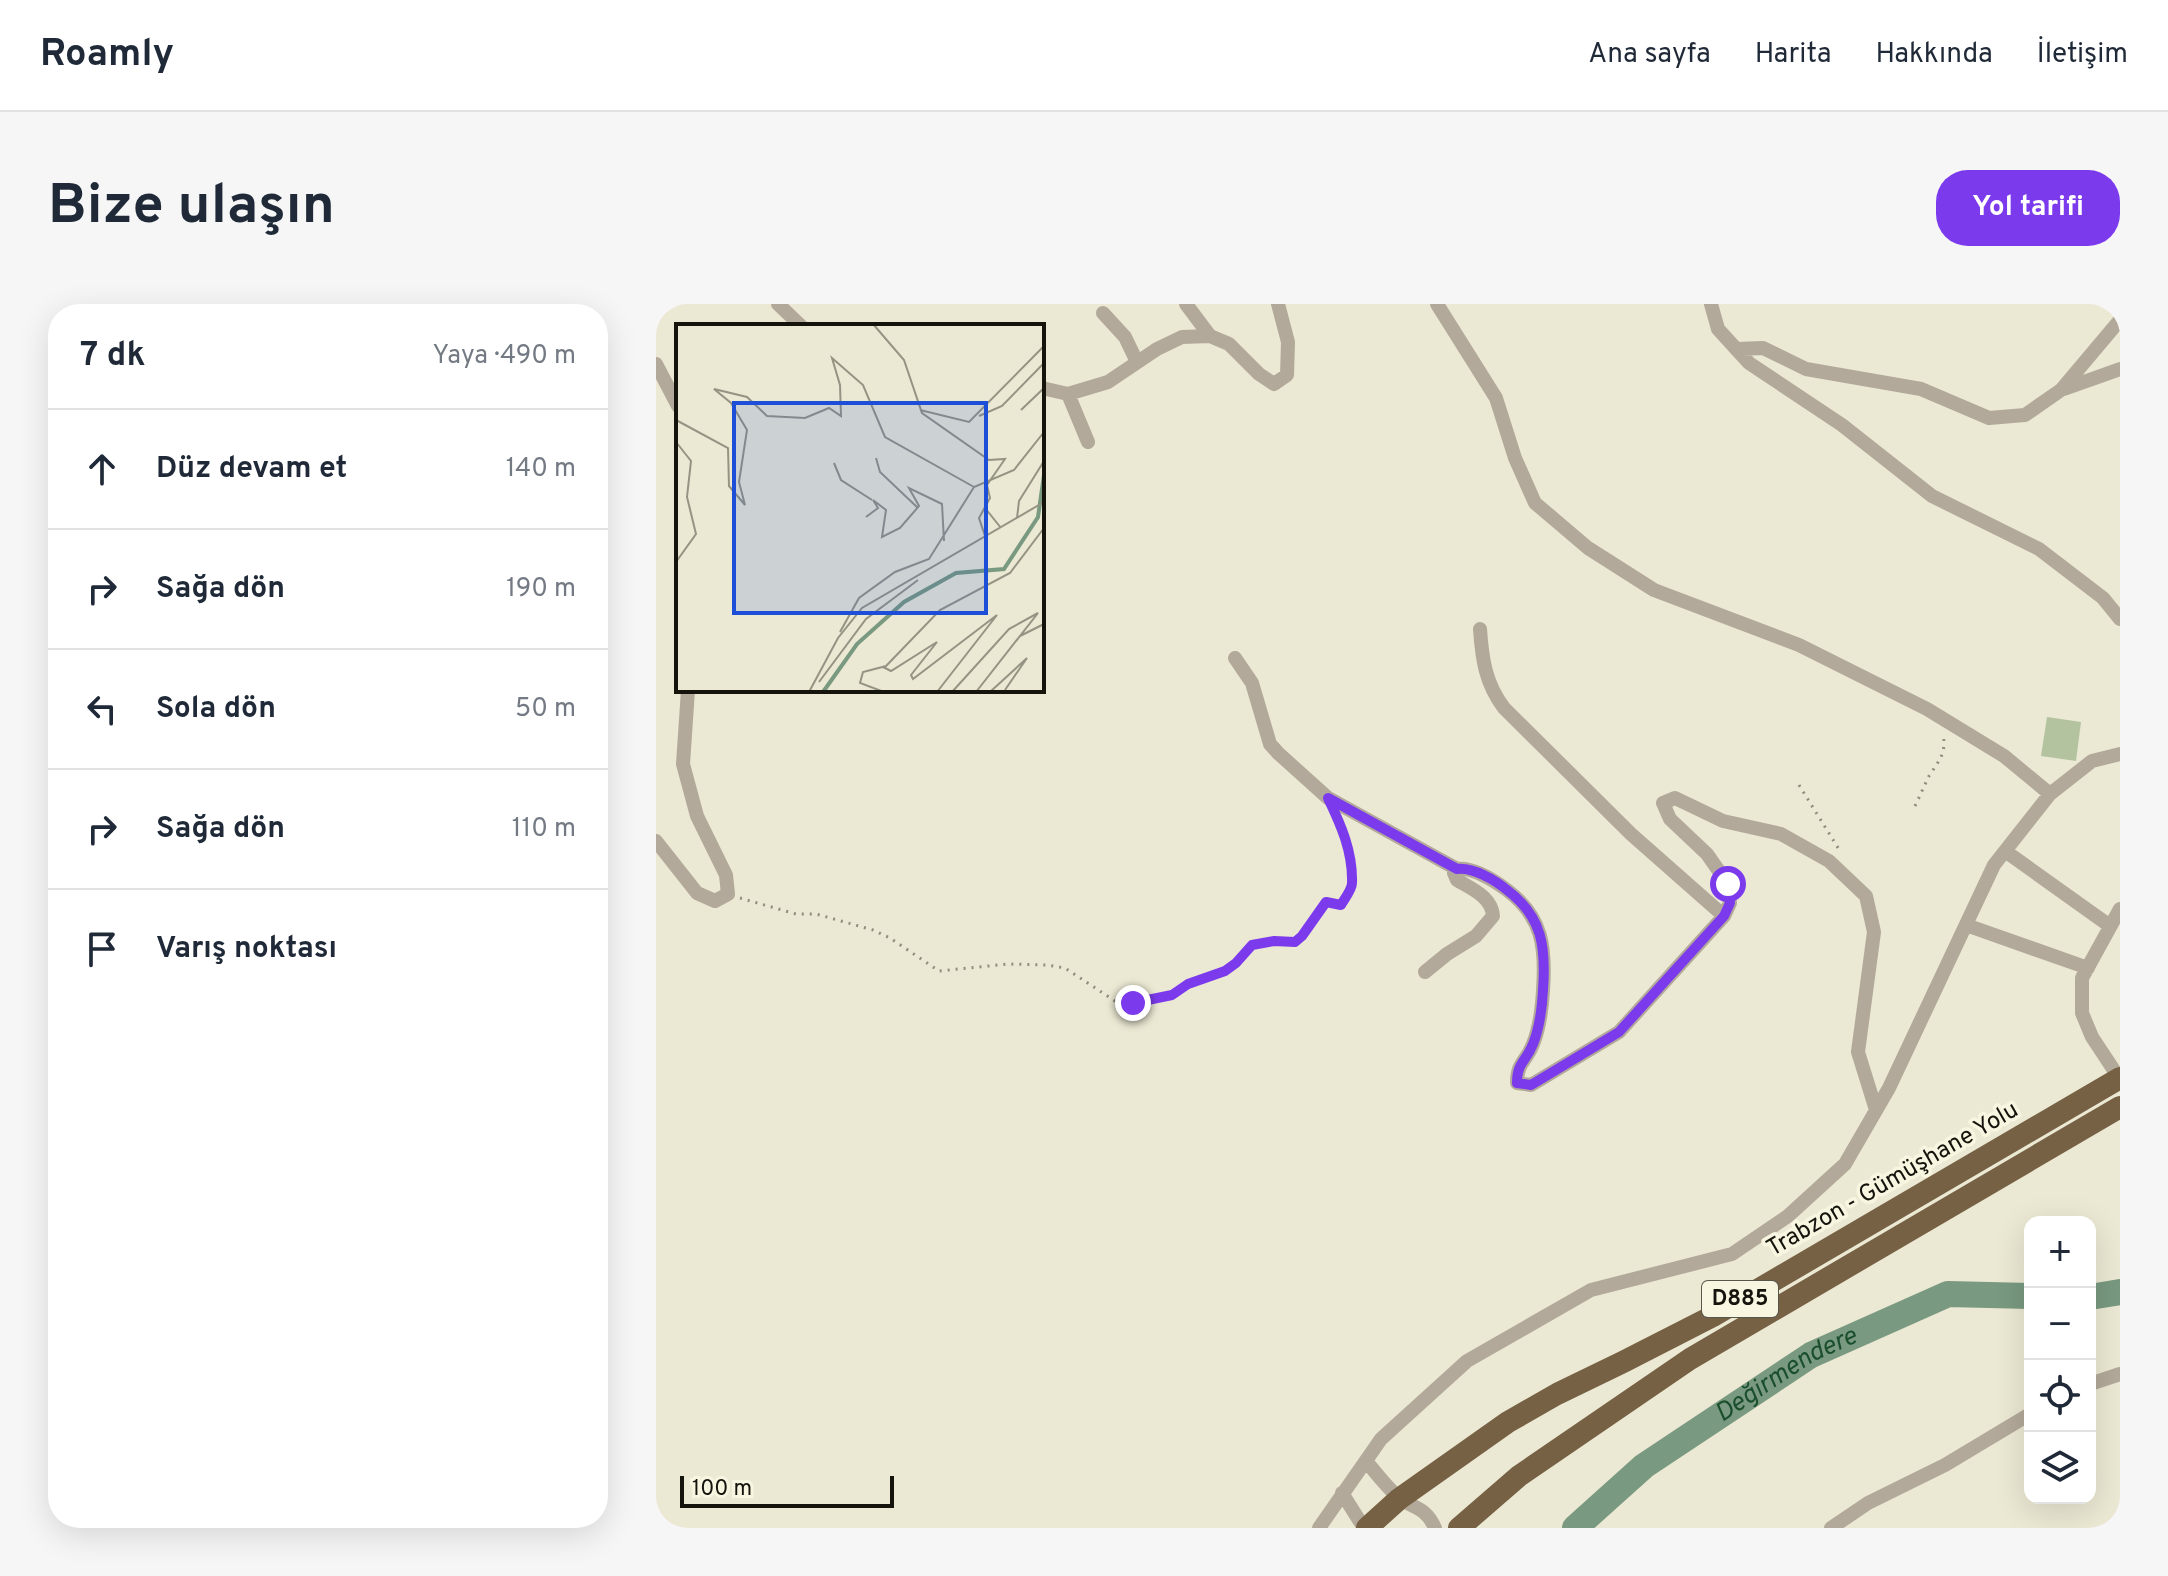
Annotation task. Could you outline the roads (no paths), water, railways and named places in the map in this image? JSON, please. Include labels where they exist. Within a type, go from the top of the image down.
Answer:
[{"type":"highway","name":"Trabzon - Gümüşhane Yolu","points":[[1365,1528],[1399,1499],[1532,1408],[1713,1316],[2119,1078]]},
{"type":"highway","name":"D885","points":[[1459,1528],[1519,1476],[1690,1359],[2120,1107]]},
{"type":"street","points":[[778,304],[799,324]]},
{"type":"street","points":[[1186,304],[1210,336]]},
{"type":"street","points":[[1044,388],[1068,394],[1108,382],[1157,349],[1182,337],[1210,336],[1229,344],[1259,374],[1274,384],[1287,375],[1288,342],[1278,304]]},
{"type":"street","points":[[1437,304],[1496,398],[1515,458],[1535,503],[1578,539],[1654,590],[1799,645],[1927,709],[2004,756],[2050,794]]},
{"type":"street","points":[[1711,304],[1718,329],[1749,363],[1842,425],[1932,496],[2039,549],[2103,598],[2120,619]]},
{"type":"street","points":[[1103,313],[1125,337],[1137,362]]},
{"type":"street","points":[[1736,349],[1763,348],[1806,369],[1921,389],[1989,418],[2025,415],[2061,390],[2120,320]]},
{"type":"street","points":[[656,364],[676,402]]},
{"type":"street","points":[[2061,390],[2120,369]]},
{"type":"street","points":[[1068,394],[1088,442]]},
{"type":"street","points":[[1480,629],[1487,680],[1504,708],[1631,834],[1724,916]]},
{"type":"street","points":[[1235,658],[1252,683],[1270,744],[1309,782],[1328,798],[1457,869],[1463,868],[1496,881],[1520,900],[1540,931],[1545,958],[1542,1011],[1533,1046],[1517,1070],[1517,1083],[1531,1085],[1619,1032],[1724,916],[1730,903],[1728,884],[1707,854],[1670,819],[1663,803],[1675,798],[1723,821],[1781,834],[1829,861],[1866,896],[1874,932],[1858,1052],[1876,1110]]},
{"type":"street","points":[[656,841],[697,893],[715,901],[728,894],[726,875],[697,816],[683,764],[688,692]]},
{"type":"street","points":[[1319,1528],[1381,1439],[1467,1361],[1591,1290],[1732,1254],[1788,1216],[1845,1164],[1889,1088],[1994,865],[2050,794],[2092,761],[2120,754]]},
{"type":"street","points":[[2005,851],[2116,919],[2082,978],[2082,1013],[2092,1037],[2119,1078]]},
{"type":"street","points":[[1425,972],[1476,936],[1493,916],[1493,908],[1480,894],[1457,880],[1454,873],[1457,869]]},
{"type":"street","points":[[1966,925],[2088,968]]},
{"type":"street","points":[[2096,1382],[2120,1374]]},
{"type":"street","points":[[1831,1528],[1868,1503],[1945,1465],[2024,1418]]},
{"type":"street","points":[[1366,1461],[1399,1499],[1419,1508],[1435,1528]]},
{"type":"street","points":[[1342,1493],[1365,1528]]},
{"type":"waterway","name":"Değirmendere","points":[[2096,1296],[2120,1292]]},
{"type":"waterway","name":"Değirmendere","points":[[1575,1528],[1644,1466],[1811,1355],[1948,1294],[2024,1296]]}]
